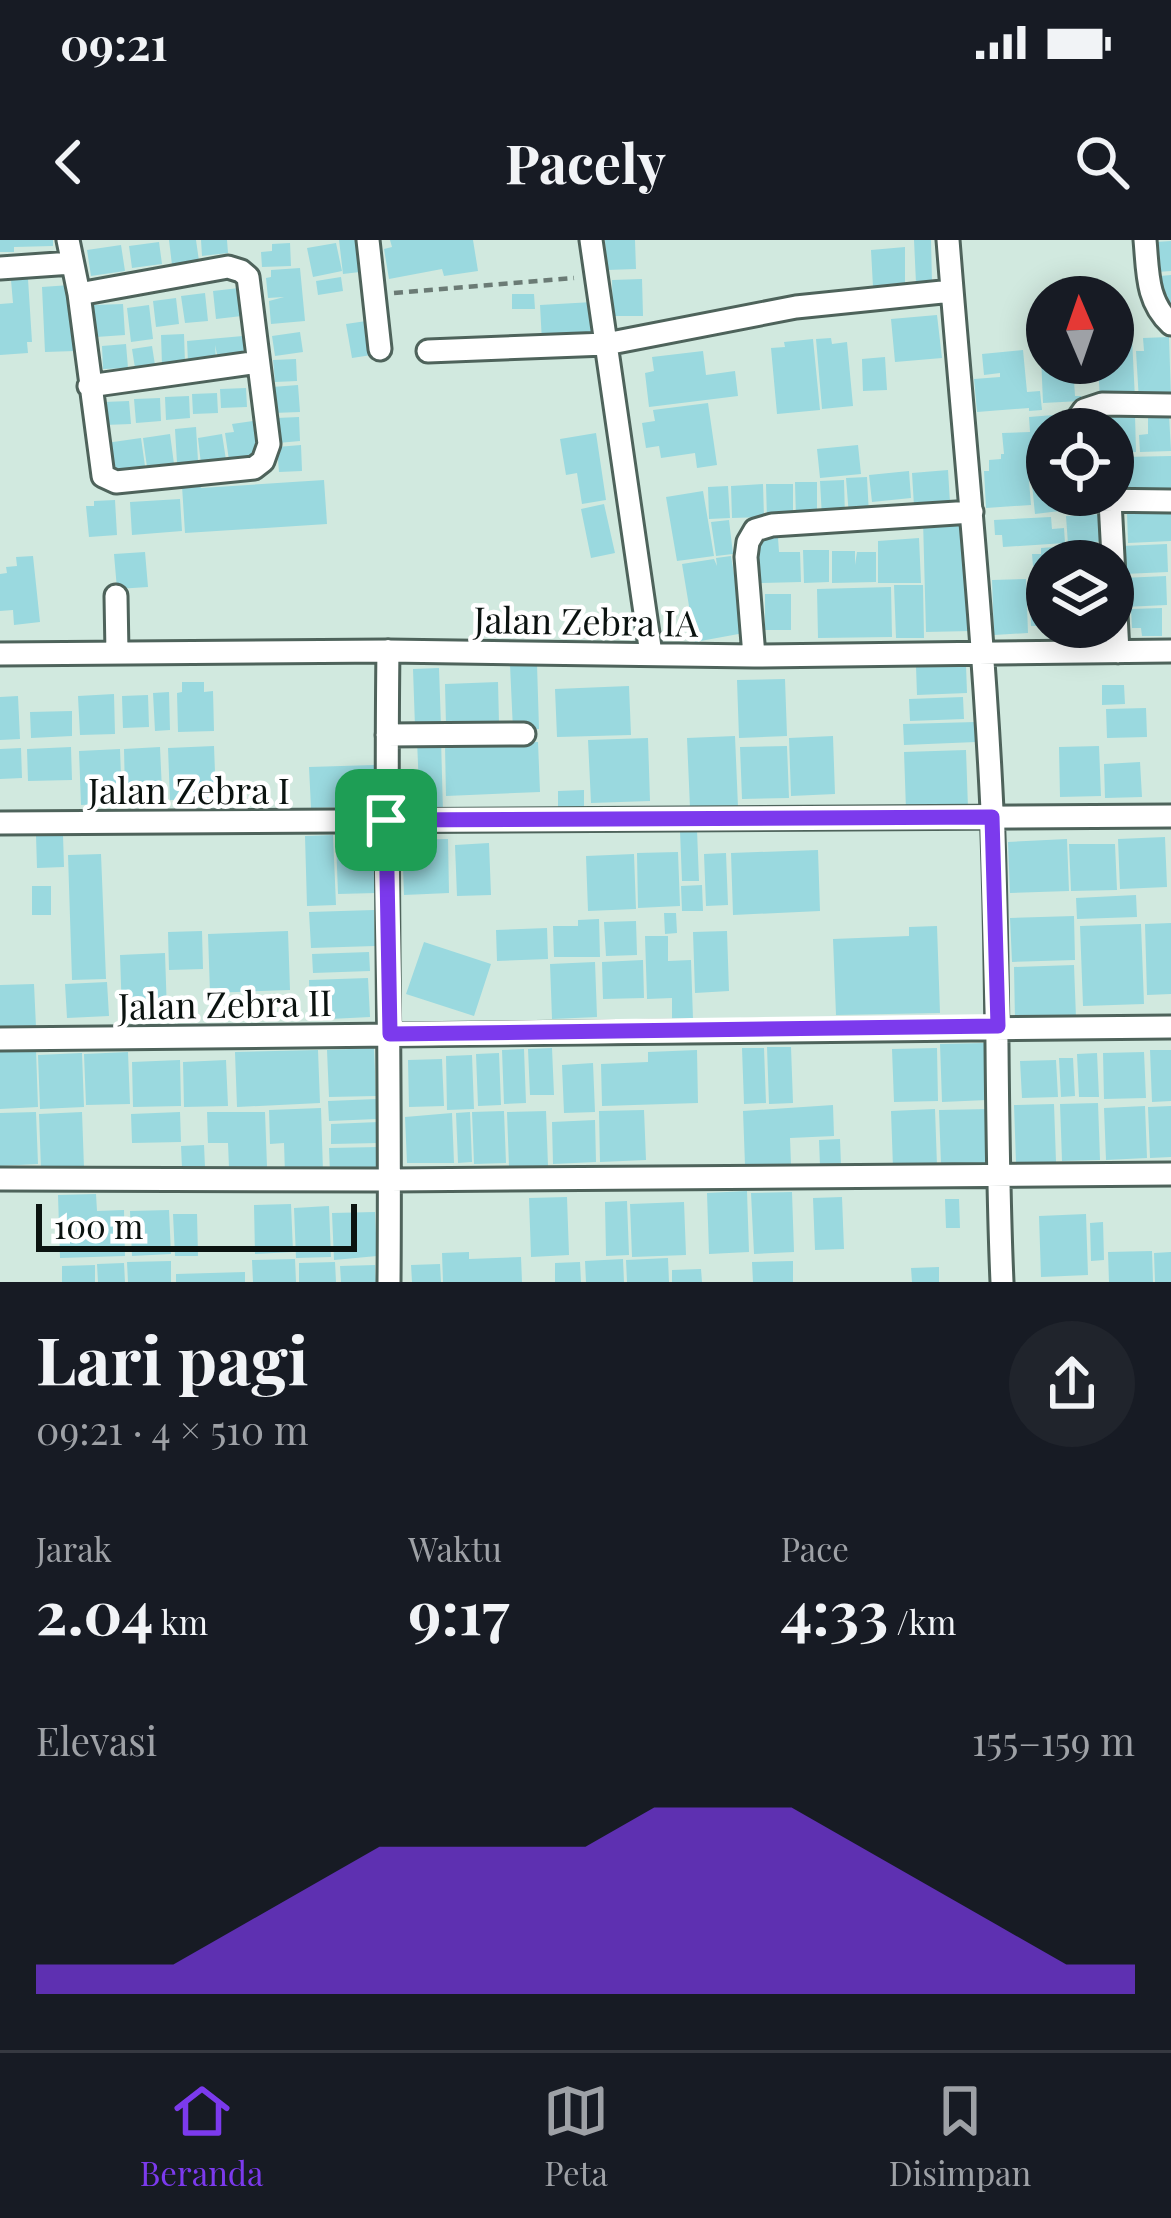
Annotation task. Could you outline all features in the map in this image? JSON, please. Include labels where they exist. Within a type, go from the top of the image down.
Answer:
[{"type":"street","points":[[68,240],[101,470],[108,480],[254,468],[263,461],[269,444],[248,277],[234,267],[79,293]]},
{"type":"street","points":[[368,240],[380,349]]},
{"type":"street","points":[[591,240],[651,654]]},
{"type":"street","points":[[948,240],[984,651],[1002,1282]]},
{"type":"street","points":[[1145,240],[1150,295],[1171,324]]},
{"type":"street","points":[[0,268],[72,263]]},
{"type":"street","points":[[428,351],[606,344],[796,307],[952,291]]},
{"type":"street","points":[[89,386],[258,362]]},
{"type":"street","points":[[1090,408],[1171,405]]},
{"type":"street","points":[[1134,501],[1171,501]]},
{"type":"street","points":[[754,656],[746,557],[754,530],[972,512]]},
{"type":"street","points":[[1111,516],[1118,652]]},
{"type":"street","points":[[116,596],[116,653]]},
{"type":"street","points":[[388,651],[389,1282]]},
{"type":"street","name":"Jalan Zebra IA","points":[[0,654],[388,651],[754,656],[1171,651]]},
{"type":"street","points":[[387,736],[524,734]]},
{"type":"street","name":"Jalan Zebra I","points":[[0,823],[1171,816]]},
{"type":"street","name":"Jalan Zebra II","points":[[0,1039],[1171,1027]]},
{"type":"street","points":[[0,1179],[1171,1174]]},
{"type":"path","points":[[375,295],[598,276]]},
{"type":"building","points":[[0,240],[53,240],[53,246],[0,252]]},
{"type":"building","points":[[169,240],[196,240],[199,261],[172,265]]},
{"type":"building","points":[[201,240],[227,240],[228,253],[202,256]]},
{"type":"building","points":[[339,240],[364,240],[368,271],[343,274]]},
{"type":"building","points":[[390,240],[473,240],[478,271],[444,276],[442,269],[389,279],[384,249],[392,247]]},
{"type":"building","points":[[605,240],[635,240],[636,269],[607,270]]},
{"type":"building","points":[[914,240],[931,240],[932,282],[916,283]]},
{"type":"building","points":[[1171,241],[1171,271],[1157,272],[1156,242]]},
{"type":"building","points":[[159,242],[162,264],[132,268],[129,246]]},
{"type":"building","points":[[290,243],[291,266],[262,267],[261,252],[272,251],[272,244]]},
{"type":"building","points":[[336,243],[342,271],[313,277],[307,248]]},
{"type":"building","points":[[121,245],[125,271],[91,276],[87,250]]},
{"type":"building","points":[[905,247],[905,287],[873,287],[871,250]]},
{"type":"building","points":[[300,268],[305,321],[271,324],[269,301],[284,297],[268,298],[266,278],[271,277],[271,270]]},
{"type":"building","points":[[1171,275],[1171,311],[1164,312],[1160,276]]},
{"type":"building","points":[[341,277],[343,291],[318,295],[316,281]]},
{"type":"building","points":[[28,279],[32,342],[27,342],[28,353],[0,355],[0,304],[13,303],[11,280]]},
{"type":"building","points":[[642,279],[643,316],[613,316],[612,280]]},
{"type":"building","points":[[70,285],[75,351],[45,352],[42,287]]},
{"type":"building","points":[[239,288],[242,316],[216,319],[213,291]]},
{"type":"building","points":[[205,293],[208,321],[185,323],[181,296]]},
{"type":"building","points":[[512,294],[534,294],[535,309],[512,309]]},
{"type":"building","points":[[176,298],[179,324],[156,327],[153,301]]},
{"type":"building","points":[[593,302],[596,339],[542,342],[540,305]]},
{"type":"building","points":[[123,304],[125,335],[96,337],[94,305]]},
{"type":"building","points":[[149,305],[153,339],[131,342],[127,308]]},
{"type":"building","points":[[937,315],[942,358],[895,362],[891,319]]},
{"type":"building","points":[[373,320],[378,354],[352,358],[346,324]]},
{"type":"building","points":[[300,332],[303,352],[275,356],[272,336]]},
{"type":"building","points":[[184,334],[185,363],[162,365],[161,335]]},
{"type":"building","points":[[243,336],[244,357],[218,359],[215,345],[216,361],[188,362],[187,341]]},
{"type":"building","points":[[1169,337],[1171,399],[1139,401],[1136,351],[1144,351],[1143,338]]},
{"type":"building","points":[[831,338],[832,344],[847,342],[853,406],[822,409],[816,339]]},
{"type":"building","points":[[813,339],[820,410],[777,414],[771,348]]},
{"type":"building","points":[[126,344],[128,368],[103,369],[102,346]]},
{"type":"building","points":[[152,346],[155,365],[135,368],[132,349]]},
{"type":"building","points":[[1023,350],[1027,392],[1040,391],[1042,408],[977,412],[974,379],[1000,377],[1000,373],[984,375],[982,354]]},
{"type":"building","points":[[703,351],[706,375],[735,371],[738,396],[649,407],[645,373],[654,371],[652,357]]},
{"type":"building","points":[[885,357],[887,390],[863,391],[862,359]]},
{"type":"building","points":[[296,359],[297,381],[275,382],[273,360]]},
{"type":"building","points":[[1134,379],[1135,399],[1100,401],[1099,384],[1134,384]]},
{"type":"building","points":[[1042,384],[1074,384],[1075,396],[1081,396],[1081,401],[1043,403]]},
{"type":"building","points":[[298,385],[300,412],[273,413],[272,387]]},
{"type":"building","points":[[246,388],[247,407],[221,408],[220,389]]},
{"type":"building","points":[[217,393],[218,413],[193,414],[192,394]]},
{"type":"building","points":[[189,396],[190,418],[166,420],[165,397]]},
{"type":"building","points":[[160,398],[161,421],[136,423],[134,399]]},
{"type":"building","points":[[129,401],[131,424],[105,425],[104,402]]},
{"type":"building","points":[[708,403],[717,465],[697,468],[695,453],[661,458],[659,446],[646,448],[642,423],[655,421],[653,410]]},
{"type":"building","points":[[1169,415],[1171,451],[1140,452],[1139,435],[1148,434],[1148,416]]},
{"type":"building","points":[[299,417],[300,441],[278,443],[277,418]]},
{"type":"building","points":[[253,421],[257,457],[229,460],[225,433],[234,432],[232,424]]},
{"type":"building","points":[[196,427],[198,461],[177,463],[175,429]]},
{"type":"building","points":[[1026,432],[1026,505],[986,508],[984,471],[989,471],[989,460],[1004,454],[1002,433]]},
{"type":"building","points":[[596,433],[606,500],[582,504],[577,473],[566,475],[560,439]]},
{"type":"building","points":[[170,434],[174,464],[147,467],[143,438]]},
{"type":"building","points":[[222,434],[226,460],[201,464],[198,438]]},
{"type":"building","points":[[141,438],[145,466],[110,471],[106,443]]},
{"type":"building","points":[[301,445],[302,471],[279,472],[277,447]]},
{"type":"building","points":[[858,445],[861,474],[820,478],[817,449]]},
{"type":"building","points":[[1171,456],[1171,490],[1134,491],[1134,457]]},
{"type":"building","points":[[948,470],[950,503],[914,506],[912,473]]},
{"type":"building","points":[[909,471],[911,498],[872,502],[869,475]]},
{"type":"building","points":[[867,477],[869,515],[849,516],[846,478]]},
{"type":"building","points":[[324,480],[327,524],[185,533],[182,486]]},
{"type":"building","points":[[844,480],[845,517],[822,518],[820,481]]},
{"type":"building","points":[[795,482],[817,482],[817,519],[796,519]]},
{"type":"building","points":[[763,484],[764,517],[732,518],[731,486]]},
{"type":"building","points":[[766,484],[793,484],[793,519],[767,519]]},
{"type":"building","points":[[728,486],[730,518],[709,519],[708,487]]},
{"type":"building","points":[[703,491],[714,556],[677,561],[666,497]]},
{"type":"building","points":[[180,499],[182,531],[132,535],[130,502]]},
{"type":"building","points":[[115,500],[117,535],[89,537],[86,506]]},
{"type":"building","points":[[604,504],[615,553],[591,558],[581,509]]},
{"type":"building","points":[[1171,512],[1171,541],[1128,540],[1127,516]]},
{"type":"building","points":[[1066,516],[1105,516],[1107,540],[1068,540]]},
{"type":"building","points":[[1051,517],[1052,529],[1064,528],[1065,540],[1026,540],[1026,546],[1003,547],[1002,535],[995,535],[994,520]]},
{"type":"building","points":[[969,519],[971,631],[926,632],[923,520]]},
{"type":"building","points":[[729,520],[733,554],[716,556],[711,522]]},
{"type":"building","points":[[758,538],[778,538],[779,552],[800,552],[801,582],[759,583]]},
{"type":"building","points":[[919,538],[921,583],[878,583],[878,541]]},
{"type":"building","points":[[1167,544],[1168,572],[1134,574],[1134,545]]},
{"type":"building","points":[[803,550],[829,550],[829,582],[804,583]]},
{"type":"building","points":[[832,551],[855,551],[855,565],[857,552],[876,552],[876,582],[832,583]]},
{"type":"building","points":[[145,552],[148,587],[117,589],[114,554]]},
{"type":"building","points":[[33,556],[40,622],[14,625],[13,610],[0,611],[0,574],[7,573],[6,567],[17,566],[16,557]]},
{"type":"building","points":[[731,556],[744,633],[695,642],[682,564],[714,559],[717,566],[716,558]]},
{"type":"building","points":[[1166,576],[1167,605],[1134,607],[1134,577]]},
{"type":"building","points":[[1026,579],[1026,633],[994,635],[992,580]]},
{"type":"building","points":[[894,585],[923,585],[924,638],[896,638]]},
{"type":"building","points":[[891,587],[892,637],[818,638],[817,589]]},
{"type":"building","points":[[765,594],[791,594],[791,630],[765,630]]},
{"type":"building","points":[[1162,608],[1162,636],[1142,636],[1141,628],[1134,628],[1134,609]]},
{"type":"building","points":[[537,664],[539,729],[513,730],[510,665]]},
{"type":"building","points":[[966,665],[967,693],[917,695],[916,666]]},
{"type":"building","points":[[439,668],[441,726],[415,727],[413,669]]},
{"type":"building","points":[[785,679],[787,736],[739,738],[737,680]]},
{"type":"building","points":[[182,682],[204,682],[204,692],[213,691],[214,731],[178,732],[177,693],[182,692]]},
{"type":"building","points":[[498,682],[499,723],[446,725],[445,684]]},
{"type":"building","points":[[1102,685],[1124,685],[1125,704],[1102,705]]},
{"type":"building","points":[[629,686],[631,735],[557,737],[555,689]]},
{"type":"building","points":[[169,692],[170,730],[155,731],[153,693]]},
{"type":"building","points":[[114,694],[115,734],[80,735],[78,696]]},
{"type":"building","points":[[148,695],[149,727],[123,728],[122,696]]},
{"type":"building","points":[[18,696],[20,739],[0,740],[0,697]]},
{"type":"building","points":[[963,697],[964,719],[910,721],[909,699]]},
{"type":"building","points":[[1146,708],[1147,737],[1107,738],[1106,709]]},
{"type":"building","points":[[72,711],[72,736],[31,738],[30,712]]},
{"type":"building","points":[[976,722],[976,742],[904,745],[903,724]]},
{"type":"building","points":[[735,736],[738,807],[690,808],[687,738]]},
{"type":"building","points":[[833,736],[835,794],[791,796],[789,738]]},
{"type":"building","points":[[648,738],[650,801],[591,803],[588,740]]},
{"type":"building","points":[[441,739],[443,812],[420,813],[417,740]]},
{"type":"building","points":[[538,742],[540,792],[446,796],[445,745]]},
{"type":"building","points":[[214,746],[216,799],[170,800],[168,748]]},
{"type":"building","points":[[787,746],[789,798],[742,799],[740,747]]},
{"type":"building","points":[[1099,746],[1101,796],[1060,797],[1059,747]]},
{"type":"building","points":[[71,747],[72,780],[28,781],[27,749]]},
{"type":"building","points":[[160,747],[162,791],[125,793],[124,749]]},
{"type":"building","points":[[21,748],[22,778],[0,779],[0,749]]},
{"type":"building","points":[[120,749],[122,803],[81,805],[79,751]]},
{"type":"building","points":[[966,750],[968,808],[906,810],[904,752]]},
{"type":"building","points":[[1140,762],[1142,797],[1105,798],[1104,764]]},
{"type":"building","points":[[374,765],[375,806],[311,808],[309,767]]},
{"type":"building","points":[[584,790],[584,809],[558,810],[558,791]]},
{"type":"building","points":[[697,830],[699,881],[682,881],[680,831]]},
{"type":"building","points":[[36,835],[63,835],[64,867],[37,868]]},
{"type":"building","points":[[333,835],[336,905],[307,906],[305,836]]},
{"type":"building","points":[[1165,837],[1167,887],[1120,889],[1118,839]]},
{"type":"building","points":[[374,839],[376,893],[338,894],[336,840]]},
{"type":"building","points":[[448,839],[449,893],[404,895],[402,840]]},
{"type":"building","points":[[1067,839],[1069,891],[1010,893],[1008,842]]},
{"type":"building","points":[[489,843],[491,895],[457,896],[455,845]]},
{"type":"building","points":[[1069,844],[1115,844],[1117,890],[1071,891]]},
{"type":"building","points":[[818,850],[820,911],[733,915],[731,853]]},
{"type":"building","points":[[678,852],[680,906],[638,908],[637,853]]},
{"type":"building","points":[[726,853],[728,905],[706,906],[704,854]]},
{"type":"building","points":[[101,854],[106,979],[72,980],[68,855]]},
{"type":"building","points":[[634,854],[636,909],[588,911],[586,856]]},
{"type":"building","points":[[702,885],[703,911],[682,911],[681,886]]},
{"type":"building","points":[[32,886],[51,886],[51,915],[32,915]]},
{"type":"building","points":[[1136,895],[1137,917],[1077,919],[1076,898]]},
{"type":"building","points":[[374,910],[375,946],[311,948],[309,912]]},
{"type":"building","points":[[664,913],[676,913],[677,933],[665,934]]},
{"type":"building","points":[[1074,916],[1075,960],[1012,962],[1010,918]]},
{"type":"building","points":[[599,919],[600,957],[554,957],[553,926],[578,926],[578,920]]},
{"type":"building","points":[[636,921],[637,955],[606,956],[604,922]]},
{"type":"building","points":[[1171,923],[1171,994],[1147,995],[1145,924]]},
{"type":"building","points":[[1141,924],[1144,1004],[1083,1006],[1080,926]]},
{"type":"building","points":[[937,926],[940,1013],[836,1015],[833,939],[909,936],[909,927]]},
{"type":"building","points":[[547,928],[548,959],[497,961],[496,930]]},
{"type":"building","points":[[202,931],[203,969],[169,970],[168,932]]},
{"type":"building","points":[[288,931],[290,990],[210,993],[208,934]]},
{"type":"building","points":[[727,931],[729,991],[695,993],[693,932]]},
{"type":"building","points":[[645,936],[668,936],[668,961],[691,960],[693,1019],[672,1019],[672,998],[647,999]]},
{"type":"building","points":[[424,942],[491,964],[474,1016],[406,994]]},
{"type":"building","points":[[369,952],[370,971],[313,973],[312,954]]},
{"type":"building","points":[[165,953],[167,1013],[122,1014],[120,955]]},
{"type":"building","points":[[643,960],[644,998],[603,999],[602,962]]},
{"type":"building","points":[[595,962],[597,1017],[552,1019],[550,964]]},
{"type":"building","points":[[1074,965],[1076,1018],[1015,1020],[1014,967]]},
{"type":"building","points":[[368,978],[370,1017],[310,1020],[309,980]]},
{"type":"building","points":[[107,982],[109,1016],[67,1018],[65,984]]},
{"type":"building","points":[[34,984],[36,1027],[0,1028],[0,985]]},
{"type":"building","points":[[985,1043],[987,1100],[942,1102],[940,1044]]},
{"type":"building","points":[[767,1047],[791,1047],[793,1103],[769,1104]]},
{"type":"building","points":[[374,1048],[376,1096],[329,1097],[327,1050]]},
{"type":"building","points":[[552,1048],[554,1095],[530,1095],[528,1049]]},
{"type":"building","points":[[742,1048],[764,1048],[766,1103],[744,1104]]},
{"type":"building","points":[[937,1048],[938,1101],[894,1102],[892,1049]]},
{"type":"building","points":[[524,1049],[526,1103],[504,1104],[502,1050]]},
{"type":"building","points":[[36,1050],[38,1107],[0,1109],[0,1051]]},
{"type":"building","points":[[318,1050],[320,1103],[237,1107],[235,1052]]},
{"type":"building","points":[[697,1050],[698,1103],[602,1106],[601,1064],[648,1062],[648,1052]]},
{"type":"building","points":[[1150,1050],[1171,1050],[1171,1101],[1152,1102]]},
{"type":"building","points":[[128,1052],[130,1104],[86,1105],[84,1054]]},
{"type":"building","points":[[1144,1052],[1146,1098],[1104,1099],[1103,1053]]},
{"type":"building","points":[[82,1053],[84,1107],[40,1109],[38,1055]]},
{"type":"building","points":[[499,1053],[501,1105],[478,1106],[476,1054]]},
{"type":"building","points":[[1097,1053],[1099,1097],[1079,1097],[1077,1054]]},
{"type":"building","points":[[472,1055],[474,1109],[447,1110],[446,1056]]},
{"type":"building","points":[[1059,1058],[1073,1058],[1075,1096],[1061,1097]]},
{"type":"building","points":[[442,1059],[444,1106],[409,1107],[408,1060]]},
{"type":"building","points":[[180,1060],[181,1106],[133,1107],[132,1062]]},
{"type":"building","points":[[226,1060],[228,1106],[184,1107],[183,1062]]},
{"type":"building","points":[[1056,1060],[1058,1097],[1022,1098],[1020,1061]]},
{"type":"building","points":[[593,1063],[595,1112],[564,1113],[562,1065]]},
{"type":"building","points":[[377,1099],[377,1119],[329,1121],[328,1101]]},
{"type":"building","points":[[1098,1103],[1100,1160],[1062,1161],[1060,1104]]},
{"type":"building","points":[[1054,1104],[1056,1162],[1016,1163],[1014,1105]]},
{"type":"building","points":[[833,1105],[834,1136],[790,1138],[791,1164],[745,1165],[743,1111]]},
{"type":"building","points":[[1145,1106],[1147,1158],[1106,1160],[1104,1108]]},
{"type":"building","points":[[1171,1106],[1171,1157],[1150,1158],[1148,1107]]},
{"type":"building","points":[[321,1108],[323,1172],[285,1174],[284,1143],[270,1144],[269,1110]]},
{"type":"building","points":[[935,1109],[937,1166],[893,1168],[891,1111]]},
{"type":"building","points":[[991,1109],[993,1163],[941,1165],[939,1110]]},
{"type":"building","points":[[644,1110],[646,1160],[600,1162],[599,1111]]},
{"type":"building","points":[[504,1111],[506,1163],[474,1164],[472,1112]]},
{"type":"building","points":[[546,1111],[548,1166],[509,1167],[507,1112]]},
{"type":"building","points":[[36,1112],[38,1164],[0,1166],[0,1113]]},
{"type":"building","points":[[82,1112],[84,1168],[41,1169],[39,1114]]},
{"type":"building","points":[[180,1112],[181,1142],[132,1143],[131,1114]]},
{"type":"building","points":[[207,1112],[265,1112],[267,1167],[229,1168],[228,1143],[208,1143]]},
{"type":"building","points":[[470,1112],[472,1162],[458,1163],[456,1113]]},
{"type":"building","points":[[452,1113],[454,1163],[407,1163],[405,1117]]},
{"type":"building","points":[[595,1120],[596,1162],[553,1164],[552,1122]]},
{"type":"building","points":[[379,1122],[379,1143],[331,1144],[331,1124]]},
{"type":"building","points":[[840,1139],[841,1165],[820,1166],[819,1140]]},
{"type":"building","points":[[204,1145],[205,1167],[182,1168],[181,1146]]},
{"type":"building","points":[[379,1147],[380,1172],[330,1174],[329,1148]]},
{"type":"building","points":[[747,1191],[749,1252],[709,1254],[707,1193]]},
{"type":"building","points":[[792,1192],[794,1252],[754,1254],[751,1193]]},
{"type":"building","points":[[96,1194],[97,1211],[124,1210],[125,1256],[60,1258],[58,1195]]},
{"type":"building","points":[[567,1197],[569,1255],[531,1257],[529,1198]]},
{"type":"building","points":[[842,1197],[844,1249],[815,1250],[813,1198]]},
{"type":"building","points":[[945,1199],[959,1199],[960,1228],[946,1228]]},
{"type":"building","points":[[627,1201],[629,1255],[606,1256],[605,1202]]},
{"type":"building","points":[[684,1202],[686,1255],[632,1257],[630,1204]]},
{"type":"building","points":[[291,1204],[293,1252],[255,1254],[254,1205]]},
{"type":"building","points":[[329,1206],[331,1257],[296,1258],[294,1208]]},
{"type":"building","points":[[169,1210],[171,1254],[132,1256],[130,1211]]},
{"type":"building","points":[[375,1212],[377,1256],[334,1260],[332,1213]]},
{"type":"building","points":[[173,1214],[197,1214],[198,1256],[175,1256]]},
{"type":"building","points":[[1086,1214],[1088,1275],[1041,1277],[1039,1216]]},
{"type":"building","points":[[1103,1222],[1104,1260],[1091,1261],[1090,1223]]},
{"type":"building","points":[[1152,1251],[1153,1282],[1109,1282],[1108,1252]]},
{"type":"building","points":[[469,1252],[469,1259],[521,1257],[522,1282],[443,1282],[442,1253]]},
{"type":"building","points":[[1171,1252],[1171,1282],[1155,1282],[1154,1253]]},
{"type":"building","points":[[668,1258],[669,1282],[627,1282],[626,1260]]},
{"type":"building","points":[[295,1259],[296,1282],[253,1282],[252,1260]]},
{"type":"building","points":[[623,1259],[624,1282],[586,1282],[585,1261]]},
{"type":"building","points":[[171,1261],[171,1282],[128,1282],[127,1262]]},
{"type":"building","points":[[793,1261],[793,1282],[753,1282],[752,1262]]},
{"type":"building","points":[[335,1262],[336,1282],[299,1282],[299,1263]]},
{"type":"building","points":[[580,1262],[581,1282],[555,1282],[555,1263]]},
{"type":"building","points":[[124,1263],[125,1282],[98,1282],[97,1264]]},
{"type":"building","points":[[440,1264],[441,1282],[412,1282],[411,1265]]},
{"type":"building","points":[[95,1265],[95,1282],[62,1282],[62,1266]]},
{"type":"building","points":[[375,1265],[376,1282],[341,1282],[340,1266]]},
{"type":"building","points":[[939,1267],[939,1282],[912,1282],[911,1268]]},
{"type":"building","points":[[701,1269],[702,1282],[672,1282],[672,1270]]},
{"type":"building","points":[[245,1272],[245,1282],[176,1282],[176,1274]]},
{"type":"route","points":[[992,817],[998,1026],[390,1034],[386,820],[992,817]]}]
